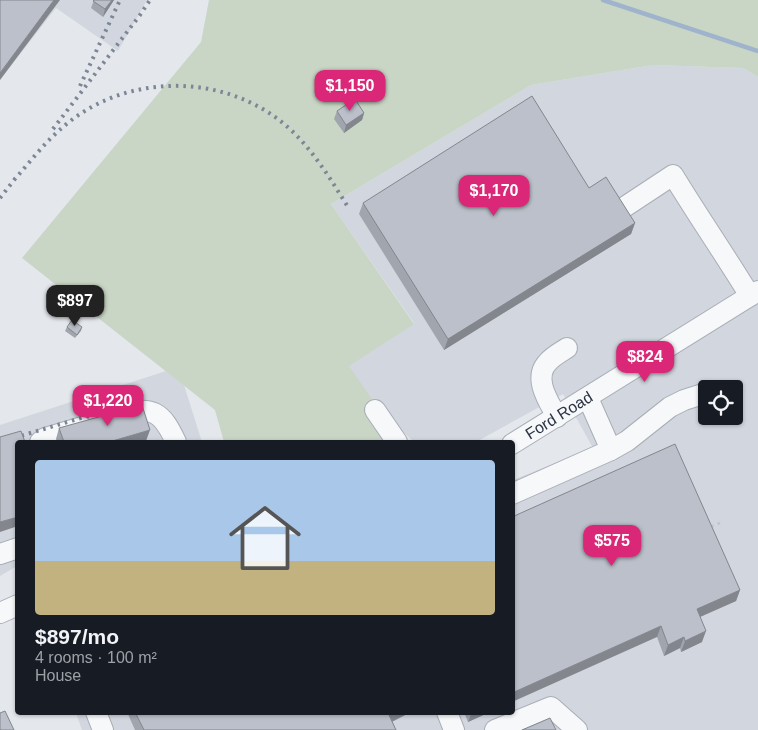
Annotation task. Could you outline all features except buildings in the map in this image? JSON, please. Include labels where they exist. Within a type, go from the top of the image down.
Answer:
[{"type":"street","points":[[620,210],[673,175],[696,214],[754,293]]},
{"type":"street","name":"Ford Road","points":[[515,442],[754,293]]},
{"type":"street","points":[[557,417],[544,392],[541,377],[543,368],[548,361],[567,348]]},
{"type":"street","points":[[515,493],[611,450],[627,441],[670,407],[698,396]]},
{"type":"street","points":[[588,398],[611,450]]},
{"type":"street","points":[[42,440],[135,410],[153,412],[167,423],[175,440]]},
{"type":"street","points":[[376,410],[396,440]]},
{"type":"street","points":[[0,554],[15,549]]},
{"type":"street","points":[[0,612],[15,606]]},
{"type":"street","points":[[495,730],[550,707],[577,730]]},
{"type":"street","points":[[97,715],[103,730]]},
{"type":"street","points":[[448,715],[454,730]]},
{"type":"path","points":[[704,530],[720,523]]},
{"type":"shaded area","points":[[0,0],[147,0],[118,51],[56,8],[0,80]]},
{"type":"shaded area","points":[[653,65],[743,68],[758,77],[758,730],[82,730],[77,715],[515,715],[515,479],[593,448],[563,394],[480,440],[412,440],[379,409],[348,366],[414,323],[331,204],[531,85]]},
{"type":"shaded area","points":[[166,371],[184,385],[201,440],[15,440],[15,567],[0,576],[0,425]]},
{"type":"green space","points":[[209,0],[758,0],[758,77],[743,68],[653,65],[531,85],[331,204],[414,324],[349,366],[379,409],[391,440],[223,440],[215,410],[22,258],[201,42]]},
{"type":"waterway","points":[[603,0],[758,51]]},
{"type":"railway","points":[[80,86],[120,0]]},
{"type":"railway","points":[[53,129],[150,0]]},
{"type":"railway","points":[[14,180],[56,133],[89,109],[117,96],[147,88],[178,86],[209,89],[239,98],[267,112],[292,131],[308,148],[348,207]]},
{"type":"railway","points":[[0,198],[18,175]]},
{"type":"railway","points":[[0,442],[108,410]]}]
